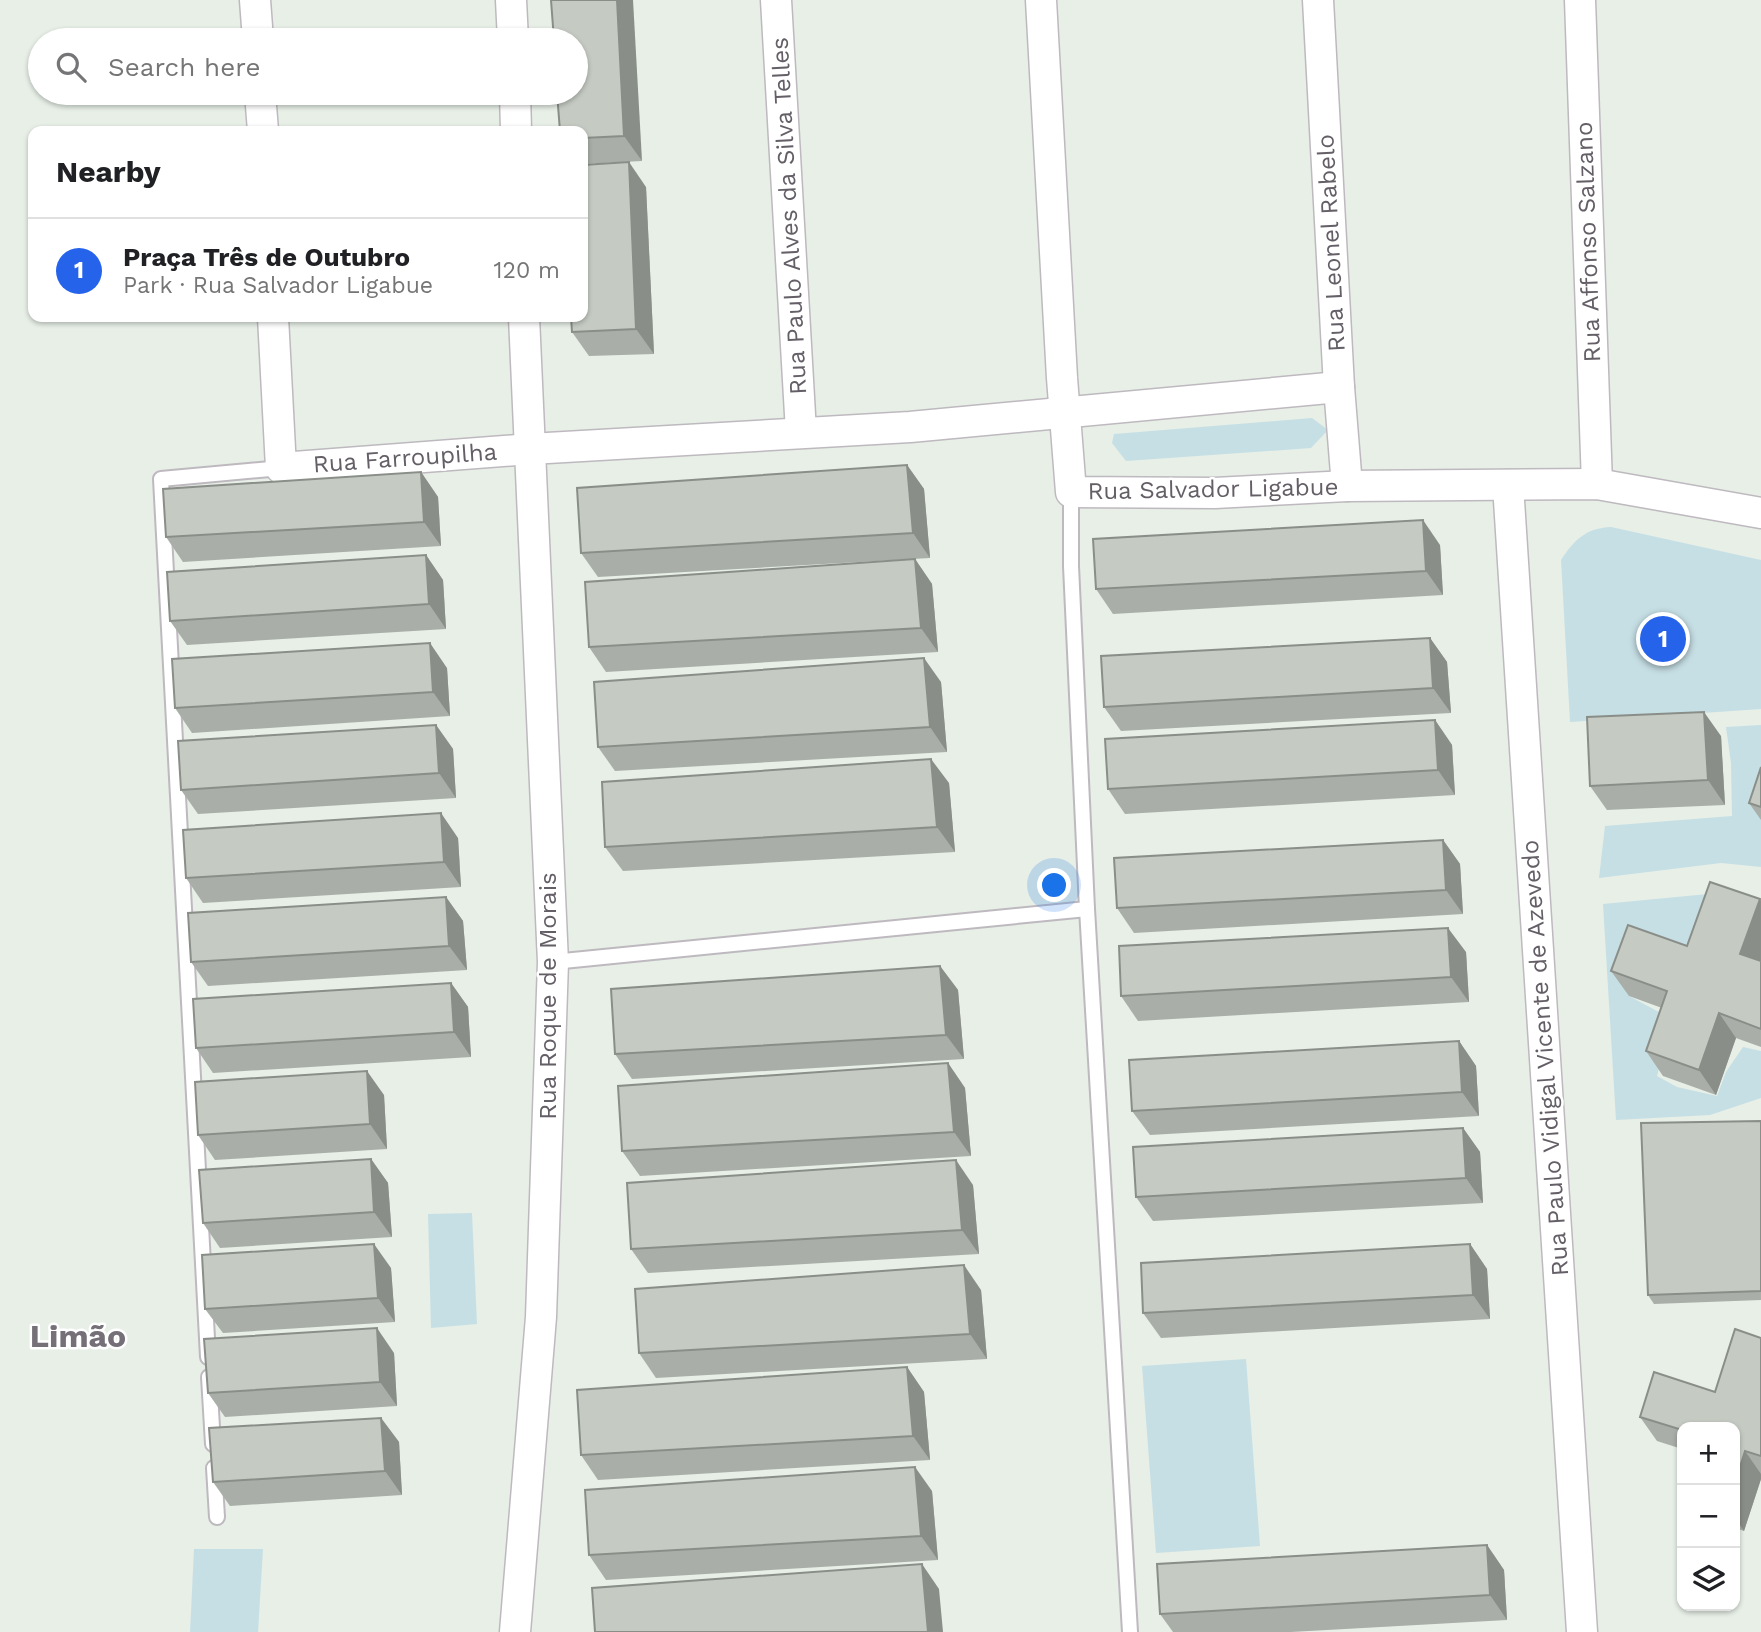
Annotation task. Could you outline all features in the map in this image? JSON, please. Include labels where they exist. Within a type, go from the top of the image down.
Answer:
[{"type":"street","points":[[255,0],[257,28]]},
{"type":"street","points":[[511,0],[512,28]]},
{"type":"street","name":"Rua Paulo Alves da Silva Telles","points":[[776,0],[802,432]]},
{"type":"street","name":"Rua Salvador Ligabue","points":[[1041,0],[1071,492],[1215,493],[1347,486],[1597,484],[1761,513]]},
{"type":"street","name":"Rua Leonel Rabelo","points":[[1318,0],[1347,486]]},
{"type":"street","name":"Rua Affonso Salzano","points":[[1580,0],[1597,484]]},
{"type":"street","points":[[261,105],[262,126]]},
{"type":"street","points":[[515,105],[516,126]]},
{"type":"street","points":[[273,322],[281,468]]},
{"type":"street","name":"Rua Roque de Morais","points":[[515,1632],[541,1317],[553,962],[524,322]]},
{"type":"street","points":[[530,449],[910,427],[1339,387]]},
{"type":"street","name":"Rua Farroupilha","points":[[281,468],[530,449]]},
{"type":"street","name":"Rua Paulo Vidigal Vicente de Azevedo","points":[[1508,485],[1582,1632]]},
{"type":"lane","points":[[217,1517],[161,479],[281,468]]},
{"type":"lane","points":[[1071,492],[1071,566],[1087,909],[1130,1632]]},
{"type":"lane","points":[[553,962],[1087,909]]},
{"type":"shaded area","points":[[1312,418],[1328,430],[1311,448],[1126,461],[1112,443],[1114,434]]},
{"type":"shaded area","points":[[1611,527],[1761,560],[1761,709],[1570,722],[1561,560],[1582,536],[1594,530]]},
{"type":"shaded area","points":[[1761,725],[1761,867],[1721,863],[1599,878],[1605,826],[1732,816],[1731,763],[1726,727]]},
{"type":"shaded area","points":[[1708,894],[1694,954],[1629,996],[1672,1019],[1657,1076],[1677,1087],[1717,1096],[1726,1072],[1743,1047],[1761,1051],[1761,1098],[1710,1115],[1616,1120],[1603,904]]},
{"type":"shaded area","points":[[472,1213],[477,1324],[431,1328],[428,1214]]},
{"type":"shaded area","points":[[1246,1359],[1260,1546],[1156,1553],[1142,1366]]},
{"type":"shaded area","points":[[194,1549],[263,1549],[258,1632],[190,1632]]},
{"type":"building","points":[[551,0],[617,0],[624,136],[588,138],[588,126],[560,126],[558,105],[588,105],[588,28],[553,28]]},
{"type":"building","points":[[629,162],[636,329],[572,332],[571,322],[588,322],[588,165]]},
{"type":"building","points":[[907,465],[913,533],[581,553],[577,488]]},
{"type":"building","points":[[421,472],[424,522],[166,537],[163,489]]},
{"type":"building","points":[[1423,520],[1426,571],[1096,589],[1093,539]]},
{"type":"building","points":[[426,555],[429,604],[170,621],[167,572]]},
{"type":"building","points":[[915,559],[921,628],[589,647],[585,582]]},
{"type":"building","points":[[1430,638],[1433,688],[1104,707],[1101,656]]},
{"type":"building","points":[[430,643],[433,692],[175,708],[172,659]]},
{"type":"building","points":[[924,658],[930,727],[598,747],[594,682]]},
{"type":"building","points":[[1704,712],[1708,780],[1590,786],[1587,717]]},
{"type":"building","points":[[1435,720],[1438,770],[1108,789],[1105,739]]},
{"type":"building","points":[[436,725],[439,773],[181,790],[178,741]]},
{"type":"building","points":[[931,759],[937,827],[605,847],[602,782]]},
{"type":"building","points":[[1761,767],[1761,807],[1749,803]]},
{"type":"building","points":[[441,813],[444,862],[186,878],[183,830]]},
{"type":"building","points":[[1443,840],[1446,890],[1117,908],[1114,858]]},
{"type":"building","points":[[1710,882],[1760,899],[1740,954],[1761,961],[1761,1029],[1719,1013],[1699,1070],[1646,1051],[1667,991],[1611,971],[1628,925],[1687,946]]},
{"type":"building","points":[[446,897],[449,946],[191,962],[188,913]]},
{"type":"building","points":[[1448,928],[1451,977],[1121,996],[1119,946]]},
{"type":"building","points":[[940,966],[946,1035],[615,1054],[611,989]]},
{"type":"building","points":[[451,983],[454,1032],[196,1048],[193,999]]},
{"type":"building","points":[[1459,1041],[1462,1092],[1132,1111],[1129,1060]]},
{"type":"building","points":[[948,1063],[954,1132],[622,1151],[618,1086]]},
{"type":"building","points":[[367,1071],[370,1124],[198,1135],[195,1082]]},
{"type":"building","points":[[1761,1121],[1761,1291],[1648,1295],[1641,1123]]},
{"type":"building","points":[[1463,1128],[1466,1178],[1136,1197],[1133,1147]]},
{"type":"building","points":[[371,1159],[374,1212],[203,1223],[199,1170]]},
{"type":"building","points":[[956,1160],[962,1230],[631,1249],[627,1183]]},
{"type":"building","points":[[374,1244],[378,1298],[205,1309],[202,1255]]},
{"type":"building","points":[[1470,1244],[1473,1295],[1143,1313],[1141,1263]]},
{"type":"building","points":[[964,1265],[970,1334],[639,1353],[635,1289]]},
{"type":"building","points":[[377,1328],[380,1382],[208,1393],[204,1339]]},
{"type":"building","points":[[1735,1329],[1761,1338],[1761,1456],[1745,1451],[1740,1467],[1740,1422],[1677,1422],[1677,1428],[1640,1417],[1654,1372],[1715,1392]]},
{"type":"building","points":[[907,1367],[913,1436],[581,1455],[577,1390]]},
{"type":"building","points":[[381,1418],[385,1471],[213,1482],[209,1428]]},
{"type":"building","points":[[915,1467],[921,1536],[589,1555],[585,1490]]},
{"type":"building","points":[[1487,1545],[1490,1595],[1160,1614],[1157,1564]]},
{"type":"building","points":[[922,1564],[928,1632],[595,1632],[592,1588]]},
{"type":"place","name":"Praça Três de Outubro","points":[[1663,639]]},
{"type":"district","name":"Limão","points":[[78,1336]]}]
